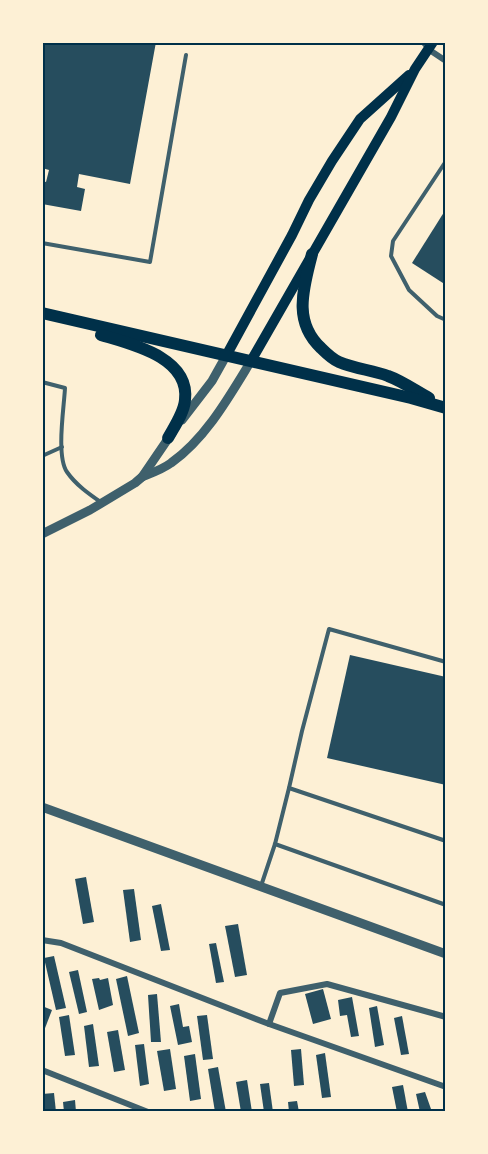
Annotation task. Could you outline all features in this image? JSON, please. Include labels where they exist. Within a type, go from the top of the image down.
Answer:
[{"type":"main road","points":[[251,361],[392,117],[428,44]]},
{"type":"main road","points":[[226,356],[332,161],[360,119],[415,69]]},
{"type":"main road","points":[[312,254],[302,292],[302,307],[308,333],[317,345],[340,362],[389,376],[446,407]]},
{"type":"main road","points":[[42,313],[446,407]]},
{"type":"main road","points":[[64,318],[97,333],[157,354],[178,373],[185,390],[185,402],[168,438]]},
{"type":"street","points":[[428,44],[446,61]]},
{"type":"street","points":[[142,477],[168,438],[212,381],[226,356]]},
{"type":"street","points":[[42,534],[103,503],[142,477],[170,465],[208,424],[251,361]]},
{"type":"street","points":[[42,807],[446,954]]},
{"type":"street","points":[[42,940],[61,943],[269,1024],[446,1088]]},
{"type":"street","points":[[269,1024],[280,993],[327,984],[446,1017]]},
{"type":"street","points":[[42,1070],[148,1112]]},
{"type":"lane","points":[[42,243],[150,262],[186,55]]},
{"type":"lane","points":[[446,161],[393,241],[391,256],[409,290],[437,316],[446,320]]},
{"type":"lane","points":[[42,382],[65,388],[62,447],[65,470],[85,491],[103,503]]},
{"type":"lane","points":[[42,456],[62,447]]},
{"type":"lane","points":[[261,887],[275,844],[329,629],[446,662]]},
{"type":"lane","points":[[289,788],[446,841]]},
{"type":"lane","points":[[275,844],[446,905]]},
{"type":"building","points":[[42,42],[156,42],[130,184],[79,174],[77,187],[85,189],[81,211],[42,204],[42,181],[46,182],[49,170],[42,168]]},
{"type":"building","points":[[446,209],[446,285],[412,263]]},
{"type":"building","points":[[350,655],[446,677],[446,785],[327,758]]},
{"type":"building","points":[[86,877],[94,922],[83,924],[75,879]]},
{"type":"building","points":[[134,889],[141,940],[130,942],[123,890]]},
{"type":"building","points":[[161,904],[170,950],[161,951],[152,906]]},
{"type":"building","points":[[238,924],[247,975],[235,977],[225,926]]},
{"type":"building","points":[[216,943],[224,982],[216,983],[209,944]]},
{"type":"building","points":[[54,956],[66,1008],[56,1010],[44,958]]},
{"type":"building","points":[[78,970],[87,1012],[79,1014],[69,972]]},
{"type":"building","points":[[127,976],[139,1033],[128,1036],[116,979]]},
{"type":"building","points":[[99,978],[100,980],[108,978],[113,1005],[99,1010],[92,979]]},
{"type":"building","points":[[323,989],[331,1019],[313,1024],[305,994]]},
{"type":"building","points":[[157,994],[161,1042],[151,1042],[148,995]]},
{"type":"building","points":[[352,997],[359,1036],[351,1037],[347,1015],[340,1016],[338,1000]]},
{"type":"building","points":[[179,1004],[183,1027],[189,1026],[192,1042],[178,1045],[170,1006]]},
{"type":"building","points":[[42,1006],[52,1010],[42,1036]]},
{"type":"building","points":[[377,1006],[384,1045],[375,1047],[369,1008]]},
{"type":"building","points":[[69,1015],[75,1055],[65,1056],[59,1017]]},
{"type":"building","points":[[207,1015],[213,1059],[203,1060],[197,1016]]},
{"type":"building","points":[[402,1016],[409,1054],[401,1055],[394,1018]]},
{"type":"building","points":[[93,1024],[99,1066],[89,1067],[84,1026]]},
{"type":"building","points":[[118,1030],[125,1070],[114,1072],[107,1032]]},
{"type":"building","points":[[144,1044],[149,1084],[140,1086],[135,1045]]},
{"type":"building","points":[[170,1049],[176,1089],[164,1091],[157,1051]]},
{"type":"building","points":[[301,1049],[304,1085],[294,1086],[291,1050]]},
{"type":"building","points":[[325,1053],[331,1097],[322,1098],[316,1055]]},
{"type":"building","points":[[195,1054],[201,1099],[190,1101],[184,1056]]},
{"type":"building","points":[[218,1067],[226,1112],[215,1112],[208,1069]]},
{"type":"building","points":[[247,1080],[252,1112],[241,1112],[236,1082]]},
{"type":"building","points":[[269,1083],[273,1112],[264,1112],[260,1084]]},
{"type":"building","points":[[403,1085],[408,1112],[397,1112],[392,1087]]},
{"type":"building","points":[[425,1092],[431,1109],[428,1109],[429,1112],[420,1112],[416,1094]]},
{"type":"building","points":[[54,1093],[56,1112],[43,1112],[42,1094]]},
{"type":"building","points":[[75,1100],[76,1112],[64,1112],[63,1102]]},
{"type":"building","points":[[297,1101],[299,1112],[289,1112],[288,1102]]}]
